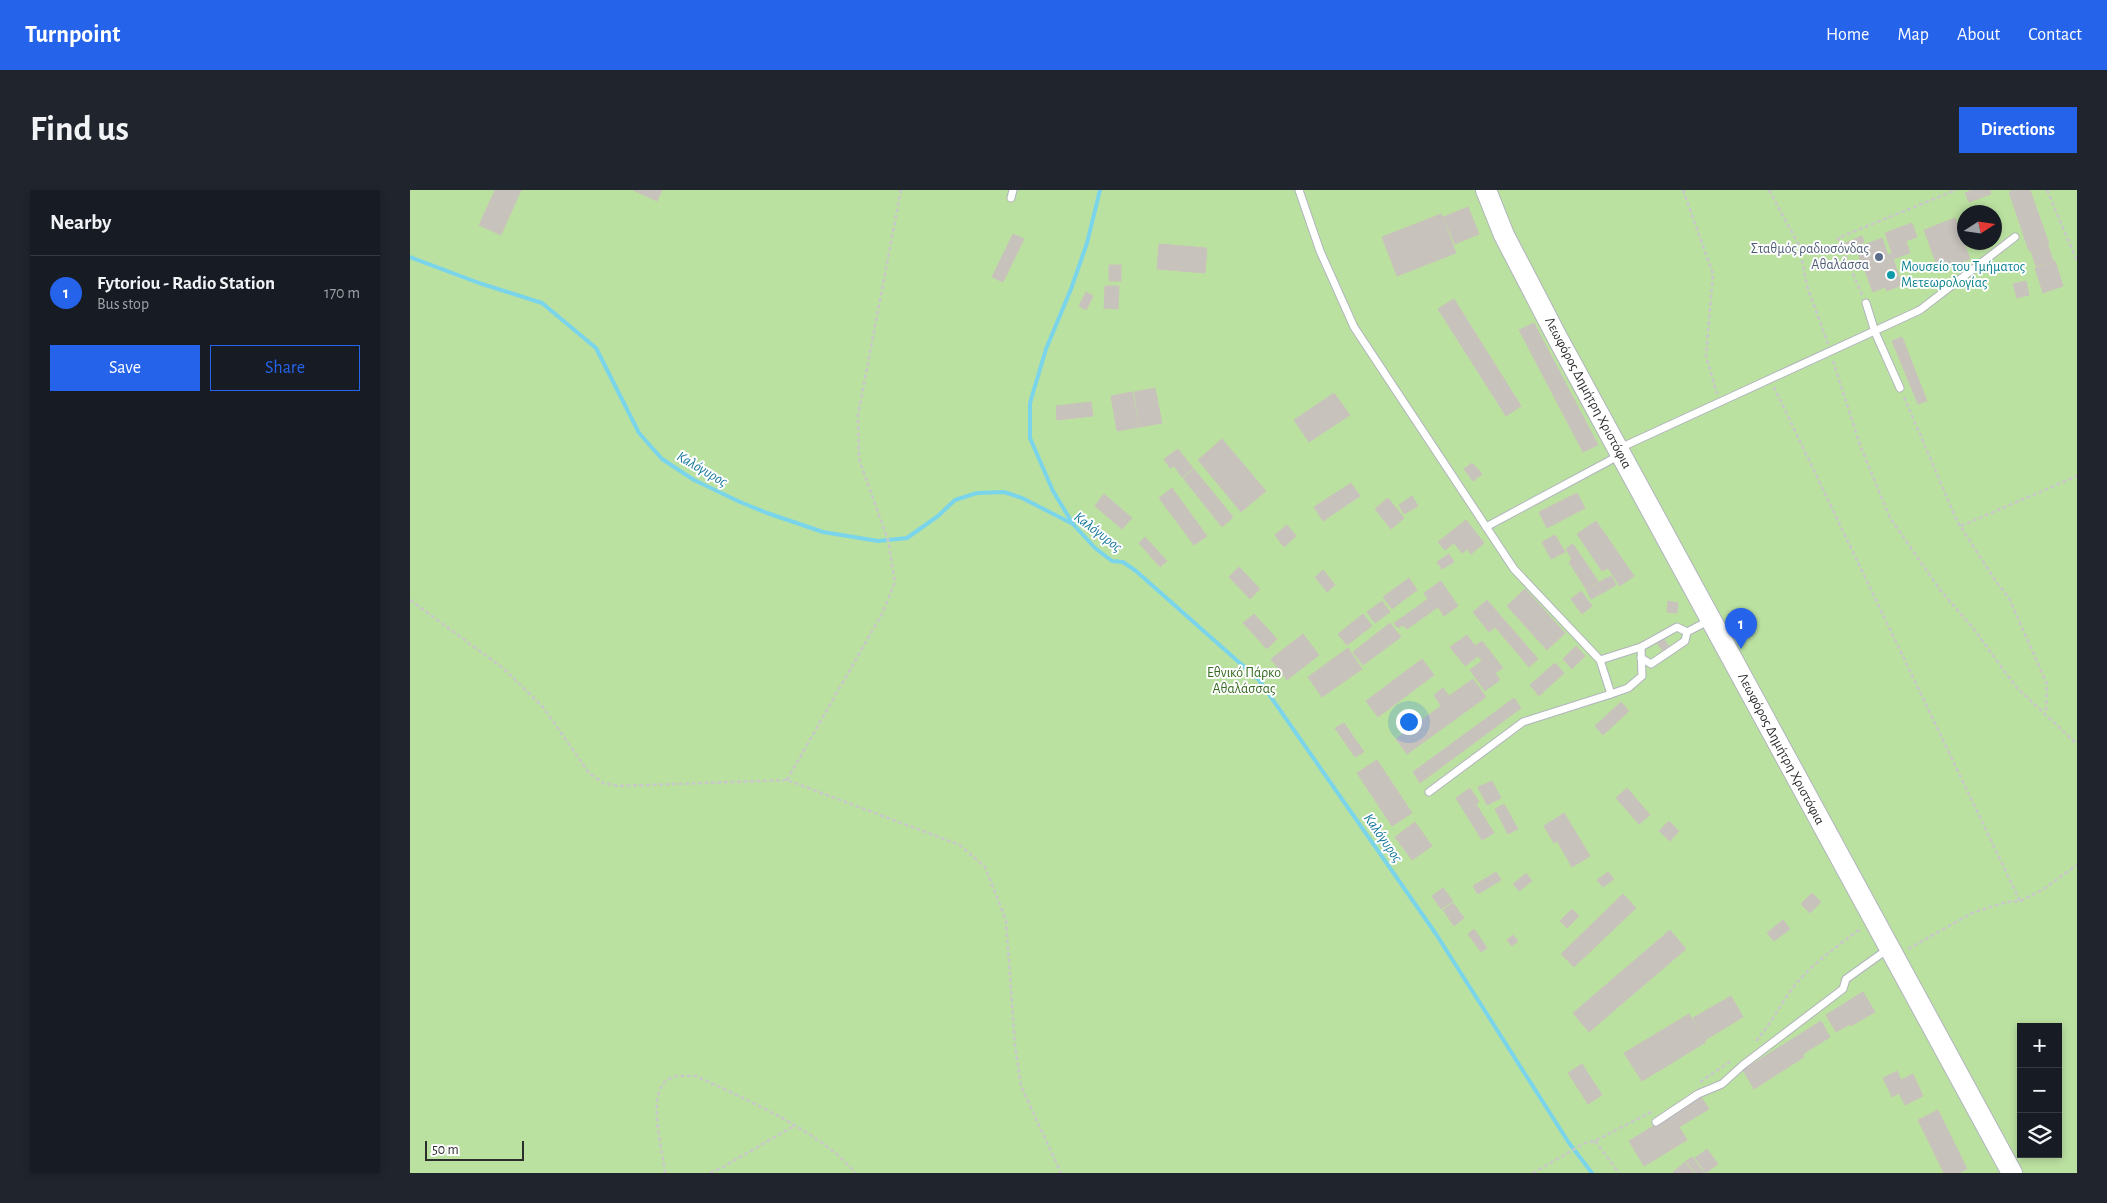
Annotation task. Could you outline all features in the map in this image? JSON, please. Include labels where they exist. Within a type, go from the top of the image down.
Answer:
[{"type":"main road","name":"Λεωφόρος Δημήτρη Χριστόφια","points":[[1486,190],[1509,243],[1619,452],[2012,1173]]},
{"type":"lane","points":[[1011,198],[1013,190]]},
{"type":"lane","points":[[1299,190],[1320,251],[1354,327],[1514,569],[1600,660],[1611,694]]},
{"type":"lane","points":[[1486,527],[1619,452],[1720,402],[1920,310],[2015,237]]},
{"type":"lane","points":[[1866,303],[1875,332],[1900,388]]},
{"type":"lane","points":[[1600,660],[1641,647],[1677,628],[1687,632],[1711,620]]},
{"type":"lane","points":[[1641,658],[1651,664],[1685,641],[1687,632]]},
{"type":"lane","points":[[1429,792],[1523,722],[1628,688],[1642,676],[1641,647]]},
{"type":"lane","points":[[1656,1122],[1698,1094],[1722,1084],[1743,1065],[1844,989],[1846,980],[1891,953]]},
{"type":"path","points":[[788,780],[883,612],[895,582],[888,540],[859,459],[858,416],[901,190]]},
{"type":"path","points":[[1683,190],[1713,274],[1706,356],[1720,402]]},
{"type":"path","points":[[1768,190],[1799,245],[1807,286],[1831,352],[1860,445],[1890,518],[1941,591],[1973,628],[2016,686],[2077,744]]},
{"type":"path","points":[[1866,303],[1838,238],[1956,190]]},
{"type":"path","points":[[2047,190],[2077,261]]},
{"type":"path","points":[[1770,379],[2020,901]]},
{"type":"path","points":[[1900,388],[1961,526],[1995,580],[2009,598],[2047,684],[2046,713]]},
{"type":"path","points":[[1961,526],[2077,476]]},
{"type":"path","points":[[410,600],[504,668],[543,707],[589,774],[603,783],[620,786],[788,780],[960,845],[985,867],[1006,920],[1015,1045],[1021,1086],[1061,1173]]},
{"type":"path","points":[[1891,953],[1974,912],[2007,902],[2020,901],[2042,890],[2077,865]]},
{"type":"path","points":[[1751,1048],[1772,1022],[1791,990],[1806,972],[1873,919]]},
{"type":"path","points":[[1696,1084],[1738,1057]]},
{"type":"path","points":[[665,1173],[658,1127],[656,1097],[665,1081],[680,1075],[696,1076],[794,1126],[836,1152],[855,1173]]},
{"type":"path","points":[[1532,1173],[1564,1157],[1583,1144],[1595,1141],[1656,1109]]},
{"type":"path","points":[[710,1173],[723,1168],[794,1126]]},
{"type":"path","points":[[1595,1141],[1619,1173]]},
{"type":"green space","name":"Εθνικό Πάρκο Αθαλάσσας","points":[[410,190],[2077,190],[2077,1173],[410,1173]]},
{"type":"building","points":[[495,190],[521,190],[501,235],[479,225]]},
{"type":"building","points":[[633,190],[662,190],[657,201]]},
{"type":"building","points":[[1972,190],[1990,190],[1991,194],[1969,202],[1965,193]]},
{"type":"building","points":[[2014,190],[2030,190],[2049,244],[2029,251],[2009,192]]},
{"type":"building","points":[[1468,207],[1479,234],[1455,244],[1443,217]]},
{"type":"building","points":[[1441,214],[1456,253],[1397,276],[1382,237]]},
{"type":"building","points":[[1955,218],[1957,223],[1957,250],[1967,250],[1970,259],[1939,271],[1924,230]]},
{"type":"building","name":"Σταθμός ραδιοσόνδας Αθαλάσσα","points":[[1912,223],[1917,237],[1906,241],[1910,253],[1893,259],[1902,285],[1887,291],[1885,287],[1873,292],[1856,248],[1882,238],[1888,255],[1892,253],[1885,233]]},
{"type":"building","points":[[1013,234],[1024,239],[1003,282],[992,277]]},
{"type":"building","points":[[1862,236],[1864,242],[1857,245],[1854,239]]},
{"type":"building","points":[[1853,240],[1855,245],[1847,248],[1845,243]]},
{"type":"building","points":[[1159,244],[1207,248],[1205,273],[1157,269]]},
{"type":"building","points":[[2048,245],[2053,261],[2036,266],[2031,251]]},
{"type":"building","points":[[2055,261],[2063,286],[2043,293],[2035,268]]},
{"type":"building","points":[[1109,265],[1121,265],[1121,281],[1109,281]]},
{"type":"building","points":[[2026,281],[2029,295],[2017,298],[2013,284]]},
{"type":"building","points":[[1105,286],[1119,286],[1118,309],[1104,308]]},
{"type":"building","points":[[1086,292],[1093,296],[1086,310],[1079,306]]},
{"type":"building","points":[[1454,299],[1521,406],[1506,416],[1438,309]]},
{"type":"building","points":[[1534,323],[1598,445],[1583,452],[1519,330]]},
{"type":"building","points":[[1902,337],[1927,401],[1918,404],[1892,341]]},
{"type":"building","points":[[1155,388],[1162,423],[1140,427],[1134,392]]},
{"type":"building","points":[[1132,392],[1139,427],[1117,431],[1111,396]]},
{"type":"building","points":[[1334,393],[1350,415],[1309,442],[1294,420]]},
{"type":"building","points":[[1091,402],[1093,416],[1057,420],[1056,406]]},
{"type":"building","points":[[1222,439],[1266,491],[1241,512],[1198,460]]},
{"type":"building","points":[[1178,449],[1193,468],[1182,477],[1174,466],[1170,468],[1164,459]]},
{"type":"building","points":[[1472,463],[1482,474],[1473,481],[1464,469]]},
{"type":"building","points":[[1194,469],[1233,517],[1222,527],[1183,478]]},
{"type":"building","points":[[1351,483],[1360,496],[1323,521],[1314,507]]},
{"type":"building","points":[[1172,488],[1207,536],[1194,545],[1159,498]]},
{"type":"building","points":[[1577,493],[1585,508],[1547,528],[1539,512]]},
{"type":"building","points":[[1104,494],[1132,518],[1122,529],[1095,506]]},
{"type":"building","points":[[1412,496],[1418,506],[1404,514],[1399,505]]},
{"type":"building","points":[[1388,498],[1404,518],[1391,529],[1375,509]]},
{"type":"building","points":[[1466,520],[1484,543],[1471,554],[1467,549],[1462,553],[1454,543],[1445,550],[1438,542]]},
{"type":"building","points":[[1596,521],[1634,576],[1620,586],[1608,568],[1602,571],[1577,534]]},
{"type":"building","points":[[1287,525],[1296,536],[1284,547],[1275,535]]},
{"type":"building","points":[[1555,535],[1565,552],[1551,559],[1542,542]]},
{"type":"building","points":[[1145,537],[1167,561],[1160,567],[1139,543]]},
{"type":"building","points":[[1573,544],[1598,581],[1586,589],[1569,562],[1572,559],[1566,549]]},
{"type":"building","points":[[1449,554],[1454,562],[1442,569],[1437,562]]},
{"type":"building","points":[[1239,567],[1260,589],[1250,599],[1229,577]]},
{"type":"building","points":[[1323,570],[1335,585],[1327,592],[1315,577]]},
{"type":"building","points":[[1611,576],[1616,585],[1601,594],[1595,584]]},
{"type":"building","points":[[1409,578],[1417,590],[1392,609],[1383,597]]},
{"type":"building","points":[[1441,581],[1458,606],[1444,616],[1438,607],[1407,629],[1403,625],[1398,628],[1394,623],[1428,599],[1424,593]]},
{"type":"building","points":[[1595,585],[1600,594],[1591,599],[1586,589]]},
{"type":"building","points":[[1525,589],[1565,633],[1547,650],[1507,606]]},
{"type":"building","points":[[1581,591],[1592,606],[1582,614],[1571,599]]},
{"type":"building","points":[[1487,600],[1538,659],[1529,667],[1495,627],[1489,632],[1473,612]]},
{"type":"building","points":[[1382,601],[1390,612],[1375,623],[1367,612]]},
{"type":"building","points":[[1668,601],[1678,603],[1677,613],[1667,612]]},
{"type":"building","points":[[1254,614],[1277,639],[1267,649],[1243,623]]},
{"type":"building","points":[[1363,614],[1372,626],[1347,645],[1338,634]]},
{"type":"building","points":[[1390,623],[1401,637],[1363,665],[1353,652]]},
{"type":"building","points":[[1303,634],[1319,655],[1287,680],[1271,659]]},
{"type":"building","points":[[1467,635],[1475,646],[1482,641],[1503,668],[1495,673],[1500,680],[1485,691],[1470,670],[1482,661],[1478,656],[1465,666],[1450,647]]},
{"type":"building","points":[[1663,638],[1669,646],[1662,650],[1657,642]]},
{"type":"building","points":[[1576,646],[1585,656],[1572,669],[1563,659]]},
{"type":"building","points":[[1348,648],[1362,669],[1322,697],[1308,677]]},
{"type":"building","points":[[1422,659],[1434,675],[1378,717],[1366,701]]},
{"type":"building","points":[[1555,663],[1564,673],[1539,696],[1530,685]]},
{"type":"building","points":[[1473,679],[1486,697],[1407,754],[1396,739],[1441,706],[1434,695],[1443,688],[1449,696]]},
{"type":"building","points":[[1514,698],[1521,708],[1420,783],[1413,772]]},
{"type":"building","points":[[1621,702],[1629,711],[1603,735],[1595,726]]},
{"type":"building","points":[[1344,723],[1364,752],[1355,757],[1335,728]]},
{"type":"building","points":[[1377,760],[1412,813],[1392,826],[1357,773]]},
{"type":"building","points":[[1492,781],[1501,798],[1487,805],[1478,787]]},
{"type":"building","points":[[1470,788],[1479,802],[1464,811],[1456,798]]},
{"type":"building","points":[[1627,788],[1650,815],[1639,824],[1616,798]]},
{"type":"building","points":[[1476,804],[1494,833],[1482,840],[1464,811]]},
{"type":"building","points":[[1504,804],[1518,829],[1508,834],[1495,809]]},
{"type":"building","points":[[1564,813],[1590,856],[1572,867],[1557,841],[1554,843],[1544,826]]},
{"type":"building","points":[[1669,821],[1679,831],[1670,841],[1659,831]]},
{"type":"building","points":[[1415,822],[1432,846],[1412,860],[1395,837]]},
{"type":"building","points":[[1496,872],[1501,880],[1478,894],[1473,886]]},
{"type":"building","points":[[1608,872],[1614,879],[1603,887],[1597,880]]},
{"type":"building","points":[[1526,873],[1532,881],[1519,891],[1513,884]]},
{"type":"building","points":[[1443,888],[1453,901],[1441,909],[1432,896]]},
{"type":"building","points":[[1812,893],[1821,902],[1810,913],[1801,904]]},
{"type":"building","points":[[1623,894],[1636,908],[1574,967],[1561,954]]},
{"type":"building","points":[[1453,903],[1464,918],[1454,926],[1443,910]]},
{"type":"building","points":[[1572,909],[1579,916],[1567,928],[1560,921]]},
{"type":"building","points":[[1783,920],[1790,929],[1774,941],[1767,933]]},
{"type":"building","points":[[1474,929],[1487,948],[1481,952],[1468,934]]},
{"type":"building","points":[[1670,930],[1686,949],[1589,1032],[1573,1013]]},
{"type":"building","points":[[1513,935],[1518,941],[1512,946],[1507,940]]},
{"type":"building","points":[[1863,992],[1875,1012],[1851,1026],[1850,1024],[1836,1032],[1826,1015]]},
{"type":"building","points":[[1731,996],[1743,1017],[1705,1040],[1693,1018]]},
{"type":"building","points":[[1689,1014],[1706,1042],[1642,1081],[1624,1053]]},
{"type":"building","points":[[1821,1021],[1830,1037],[1803,1054],[1804,1057],[1754,1089],[1743,1070]]},
{"type":"building","points":[[1582,1064],[1602,1095],[1588,1104],[1568,1073]]},
{"type":"building","points":[[1897,1071],[1901,1080],[1913,1074],[1923,1096],[1905,1105],[1899,1093],[1892,1097],[1883,1078]]},
{"type":"building","points":[[1701,1097],[1709,1109],[1679,1127],[1687,1140],[1644,1166],[1629,1141]]},
{"type":"building","points":[[1938,1110],[1967,1169],[1958,1173],[1944,1173],[1918,1120]]},
{"type":"building","points":[[1707,1149],[1718,1164],[1706,1173],[1695,1158]]},
{"type":"building","points":[[1692,1157],[1704,1173],[1696,1173],[1686,1161]]},
{"type":"building","points":[[1685,1162],[1694,1173],[1673,1172]]},
{"type":"waterway","points":[[1073,524],[1053,491],[1030,438],[1030,403],[1046,349],[1071,289],[1087,243],[1100,190]]},
{"type":"waterway","name":"Καλόγυρος","points":[[410,257],[479,283],[542,303],[596,348],[639,433],[662,459],[694,480],[740,502],[823,532],[878,541],[907,538],[938,516],[955,500],[977,493],[1004,492],[1022,498],[1073,524],[1095,548],[1112,561],[1123,562],[1136,571],[1259,680],[1436,934],[1569,1143],[1592,1173]]},
{"type":"place","name":"Σταθμός ραδιοσόνδας Αθαλάσσα","points":[[1879,257]]},
{"type":"place","name":"Μουσείο του Τμήματος Μετεωρολογίας","points":[[1891,275]]},
{"type":"place","name":"Fytoriou - Radio Station","points":[[1741,649]]}]
